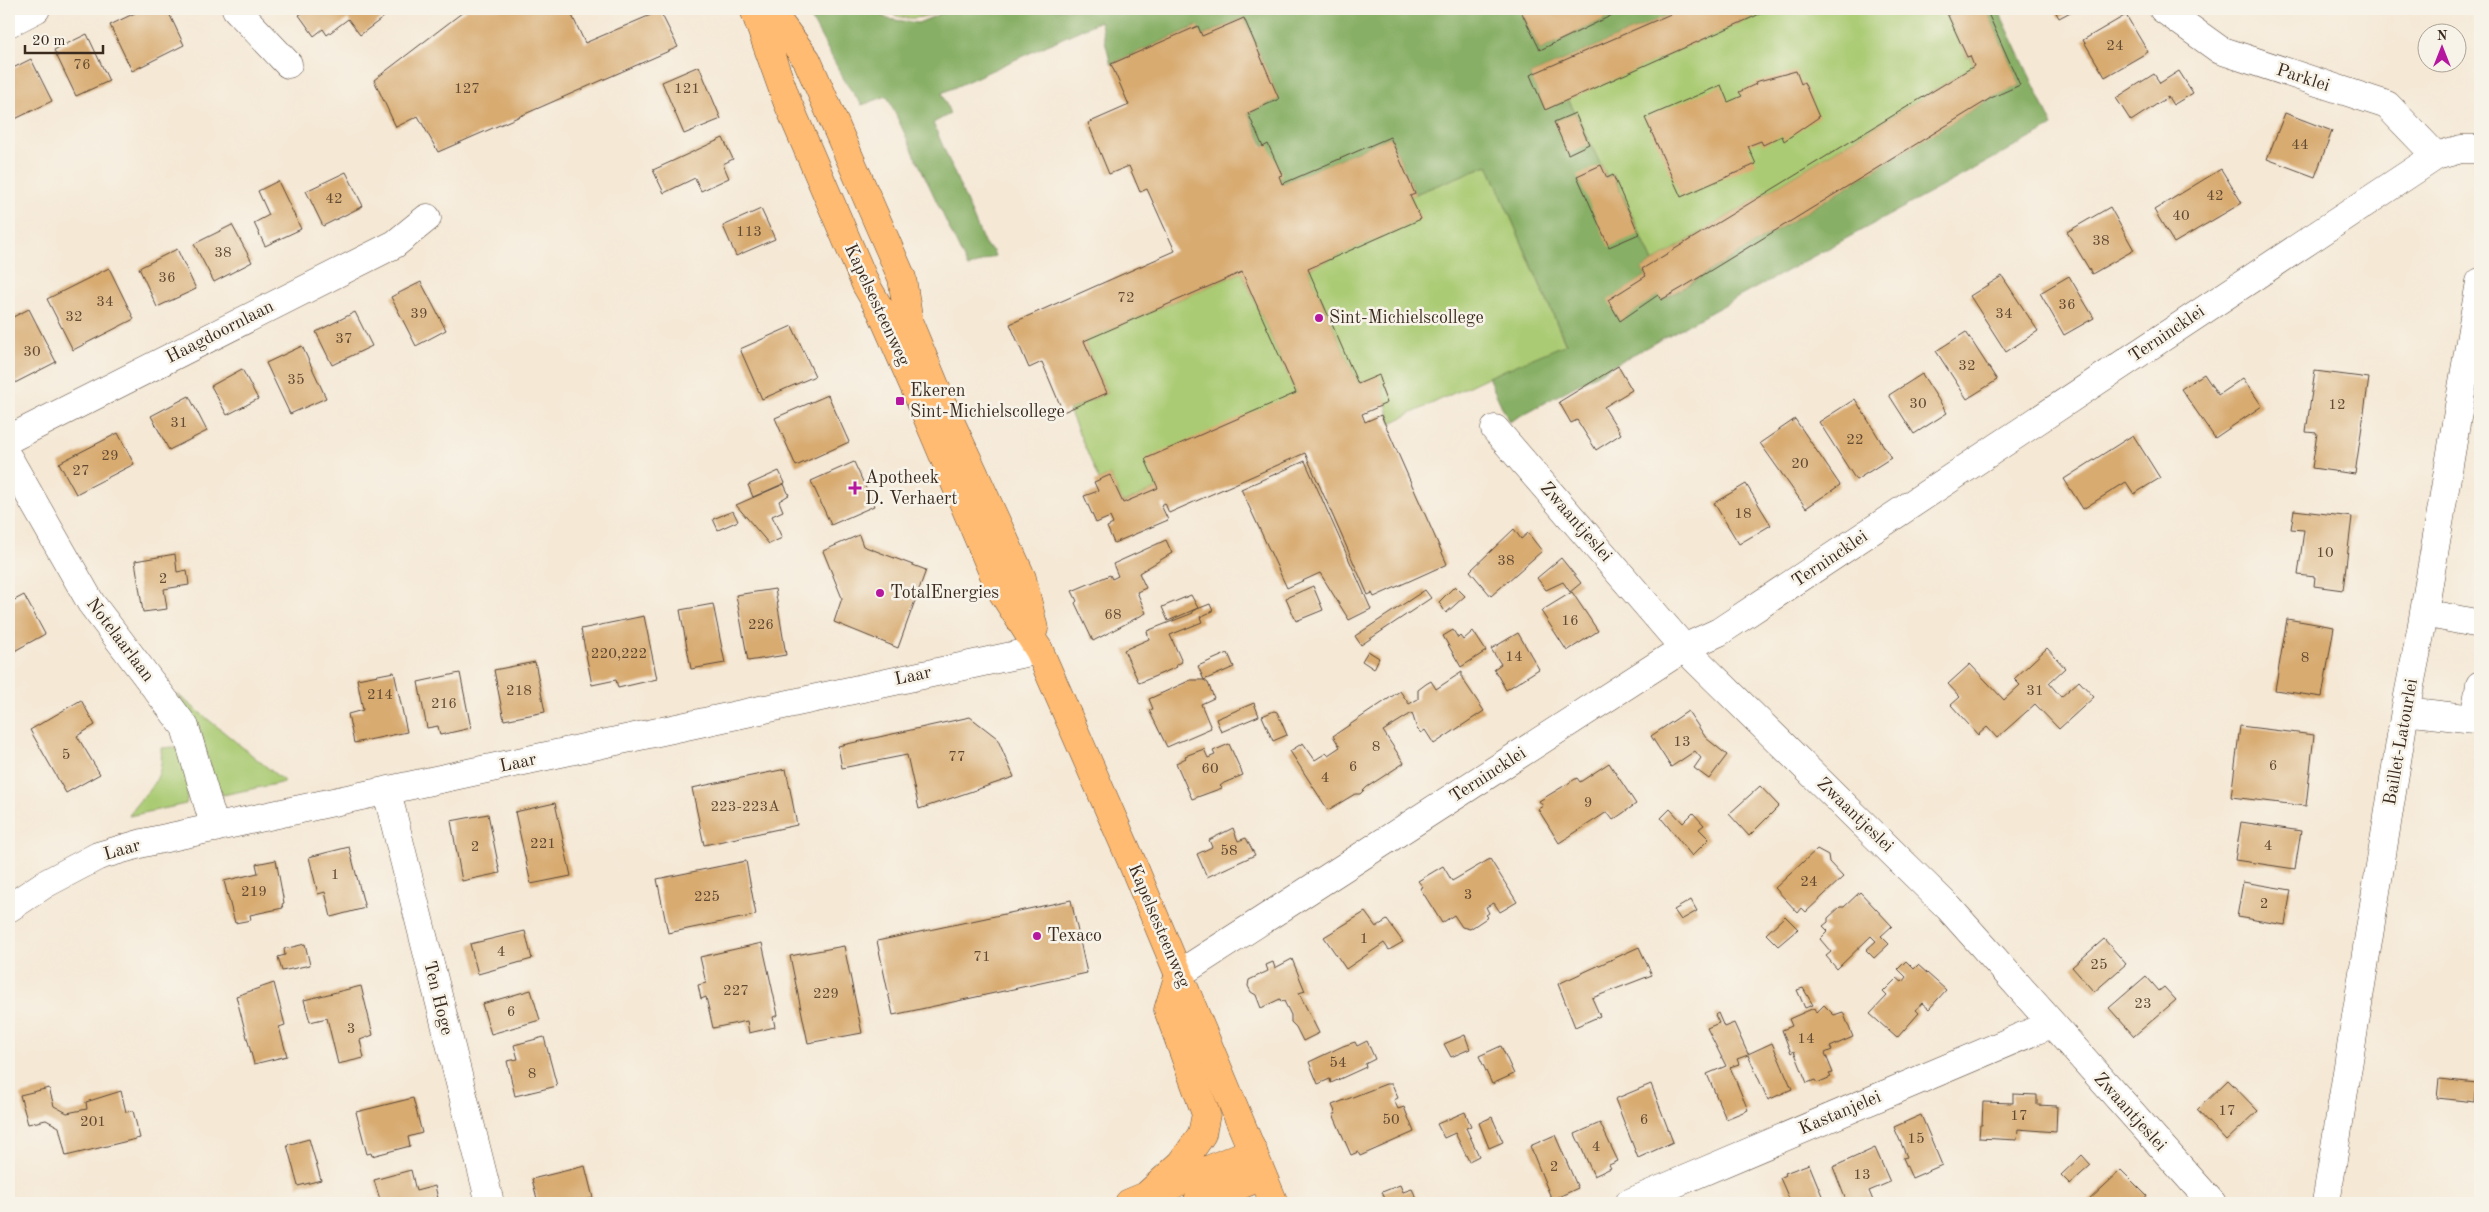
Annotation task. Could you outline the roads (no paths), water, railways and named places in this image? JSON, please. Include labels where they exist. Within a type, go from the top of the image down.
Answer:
[{"type":"main road","name":"Kapelsesteenweg","points":[[754,9],[787,101],[866,285],[881,311],[999,587],[1039,650],[1179,974],[1274,1203]]},
{"type":"main road","name":"Kapelsesteenweg","points":[[769,9],[807,60],[902,278],[909,323],[946,412],[1022,578],[1039,650]]},
{"type":"main road","points":[[1138,1199],[1182,1163],[1202,1134],[1206,1114],[1168,1010],[1179,974]]},
{"type":"main road","points":[[1138,1199],[1258,1163]]},
{"type":"main road","points":[[1197,1203],[1258,1163]]},
{"type":"street","points":[[9,23],[36,9]]},
{"type":"street","points":[[236,9],[288,64]]},
{"type":"street","name":"Parklei","points":[[2163,9],[2220,50],[2387,105],[2436,156]]},
{"type":"street","name":"Ternincklei","points":[[1179,974],[1684,648],[1719,632],[2436,156],[2461,149],[2480,149]]},
{"type":"street","name":"Haagdoornlaan","points":[[9,439],[395,244],[426,218]]},
{"type":"street","name":"Baillet-Latourlei","points":[[2326,1203],[2405,711],[2424,613],[2480,282]]},
{"type":"street","name":"Zwaantjeslei","points":[[1495,429],[1684,648],[1949,908],[2212,1203]]},
{"type":"street","name":"Notelaarlaan","points":[[9,459],[91,603],[185,727],[215,828]]},
{"type":"street","points":[[2424,613],[2480,624]]},
{"type":"street","name":"Laar","points":[[9,908],[45,884],[98,856],[143,843],[387,792],[1039,650]]},
{"type":"street","points":[[2405,711],[2477,724],[2480,685]]},
{"type":"street","name":"Ten Hoge","points":[[387,792],[490,1203]]},
{"type":"street","name":"Kastanjelei","points":[[1629,1203],[2051,1024]]},
{"type":"place","name":"Sint-Michielscollege","points":[[1319,318]]},
{"type":"place","name":"Ekeren Sint-Michielscollege","points":[[900,401]]},
{"type":"place","name":"Apotheek D. Verhaert","points":[[855,488]]},
{"type":"place","name":"TotalEnergies","points":[[880,593]]},
{"type":"place","name":"Texaco","points":[[1037,936]]}]
